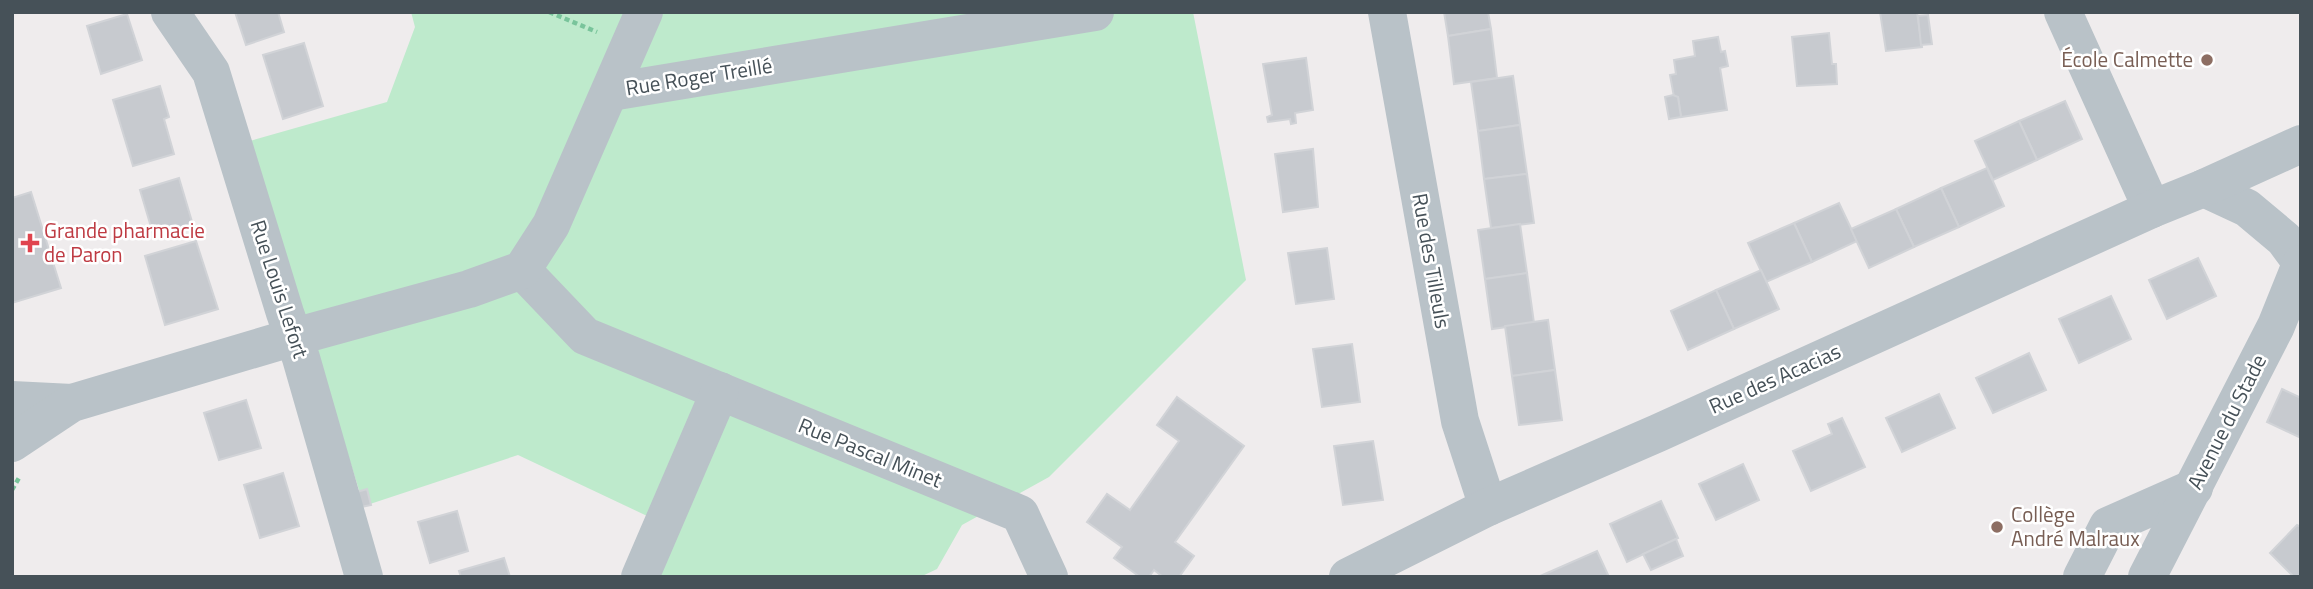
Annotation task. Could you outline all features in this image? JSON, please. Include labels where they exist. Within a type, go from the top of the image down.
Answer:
[{"type":"street","name":"Rue Louis Lefort","points":[[170,12],[211,72],[294,338],[364,577]]},
{"type":"street","name":"Rue Roger Treillé","points":[[522,270],[551,225],[611,92],[1095,12]]},
{"type":"street","name":"Rue des Tilleuls","points":[[1387,12],[1460,421],[1488,507]]},
{"type":"street","points":[[2063,12],[2151,209]]},
{"type":"street","points":[[611,92],[637,29]]},
{"type":"street","name":"Rue des Acacias","points":[[1348,577],[1488,507],[1658,433],[2151,209],[2301,145]]},
{"type":"street","points":[[2204,188],[2247,208],[2284,239],[2301,263]]},
{"type":"street","name":"Avenue du Stade","points":[[2147,577],[2276,327],[2301,263]]},
{"type":"street","points":[[12,443],[72,404],[470,289],[522,270]]},
{"type":"street","name":"Rue Pascal Minet","points":[[522,270],[585,336],[1020,514],[1049,577]]},
{"type":"street","points":[[640,577],[720,391]]},
{"type":"street","points":[[12,400],[72,404]]},
{"type":"street","points":[[2082,577],[2108,526],[2194,488]]},
{"type":"path","points":[[549,12],[637,29]]},
{"type":"green space","points":[[411,12],[1193,12],[1246,280],[1049,477],[962,525],[937,569],[920,577],[637,577],[662,523],[518,455],[364,506],[250,141],[387,102],[415,27]]},
{"type":"building","points":[[235,12],[278,12],[284,32],[246,45]]},
{"type":"building","points":[[1444,12],[1488,12],[1491,29],[1448,36]]},
{"type":"building","points":[[1880,12],[1917,12],[1922,47],[1886,51]]},
{"type":"building","points":[[127,14],[142,60],[101,74],[87,26]]},
{"type":"building","points":[[1928,15],[1932,44],[1921,45],[1918,16]]},
{"type":"building","points":[[1491,29],[1497,78],[1454,84],[1448,36]]},
{"type":"building","points":[[1829,33],[1832,64],[1836,64],[1837,84],[1797,86],[1792,37]]},
{"type":"building","points":[[1718,37],[1728,66],[1720,68],[1727,110],[1681,117],[1678,97],[1674,97],[1670,75],[1676,74],[1674,60],[1695,56],[1693,41]]},
{"type":"building","points":[[304,43],[323,106],[283,119],[263,55]]},
{"type":"building","points":[[1306,58],[1313,110],[1295,113],[1296,123],[1291,124],[1290,119],[1268,122],[1267,117],[1272,115],[1263,64]]},
{"type":"building","points":[[1513,76],[1520,125],[1478,131],[1471,82]]},
{"type":"building","points":[[160,86],[169,117],[164,119],[174,154],[133,166],[113,100]]},
{"type":"building","points":[[1665,97],[1678,97],[1681,117],[1669,119]]},
{"type":"building","points":[[2065,101],[2082,139],[2037,160],[2019,121]]},
{"type":"building","points":[[2019,121],[2037,160],[1993,180],[1975,141]]},
{"type":"building","points":[[1520,125],[1527,174],[1484,179],[1478,131]]},
{"type":"building","points":[[1313,149],[1318,207],[1283,212],[1275,154]]},
{"type":"building","points":[[1987,168],[2004,206],[1959,227],[1941,188]]},
{"type":"building","points":[[1527,174],[1534,223],[1491,228],[1484,179]]},
{"type":"building","points":[[179,178],[193,225],[154,237],[140,190]]},
{"type":"building","points":[[1941,188],[1959,227],[1914,247],[1896,209]]},
{"type":"building","name":"Grande pharmacie de Paron","points":[[31,192],[61,288],[12,303],[12,198]]},
{"type":"building","points":[[1839,203],[1857,241],[1812,262],[1794,223]]},
{"type":"building","points":[[1896,209],[1914,247],[1869,268],[1851,229]]},
{"type":"building","points":[[1794,223],[1812,262],[1766,282],[1748,243]]},
{"type":"building","points":[[1520,224],[1527,273],[1485,279],[1478,230]]},
{"type":"building","points":[[196,241],[218,309],[165,325],[145,256]]},
{"type":"building","points":[[1327,248],[1334,299],[1296,304],[1288,253]]},
{"type":"building","points":[[2198,258],[2216,296],[2167,319],[2149,280]]},
{"type":"building","points":[[1761,270],[1779,309],[1734,329],[1716,290]]},
{"type":"building","points":[[1527,273],[1534,323],[1492,329],[1485,279]]},
{"type":"building","points":[[1716,290],[1734,329],[1688,350],[1671,311]]},
{"type":"building","points":[[2111,296],[2131,339],[2079,363],[2059,319]]},
{"type":"building","points":[[1548,320],[1555,370],[1512,376],[1505,326]]},
{"type":"building","points":[[1352,344],[1360,402],[1322,407],[1313,349]]},
{"type":"building","points":[[2029,353],[2046,390],[1993,413],[1976,378]]},
{"type":"building","points":[[1555,370],[1562,420],[1519,425],[1512,376]]},
{"type":"building","points":[[2282,389],[2301,398],[2301,438],[2267,422]]},
{"type":"building","points":[[1939,394],[1955,428],[1902,452],[1886,418]]},
{"type":"building","points":[[1177,397],[1244,446],[1175,542],[1194,556],[1179,577],[1163,577],[1154,570],[1149,577],[1140,577],[1114,558],[1122,547],[1087,522],[1107,494],[1130,510],[1179,441],[1157,425]]},
{"type":"building","points":[[246,400],[261,448],[219,460],[204,413]]},
{"type":"building","points":[[1842,418],[1865,467],[1811,491],[1793,451],[1832,434],[1828,424]]},
{"type":"building","points":[[1373,441],[1383,500],[1343,505],[1334,446]]},
{"type":"building","points":[[1743,464],[1759,500],[1716,520],[1699,484]]},
{"type":"building","points":[[283,473],[299,526],[260,538],[244,485]]},
{"type":"building","points":[[367,489],[371,505],[361,507],[357,492]]},
{"type":"building","points":[[1661,501],[1678,538],[1627,562],[1610,524]]},
{"type":"building","points":[[457,511],[468,551],[430,563],[418,522]]},
{"type":"building","points":[[2297,525],[2301,527],[2301,577],[2294,577],[2270,553]]},
{"type":"building","points":[[1676,539],[1683,556],[1651,570],[1643,554]]},
{"type":"building","points":[[1597,551],[1609,577],[1538,577]]},
{"type":"building","points":[[504,558],[510,577],[461,577],[459,571]]},
{"type":"place","name":"École Calmette","points":[[2207,60]]},
{"type":"place","name":"Grande pharmacie de Paron","points":[[30,243]]},
{"type":"place","name":"Collège André Malraux","points":[[1997,527]]}]
